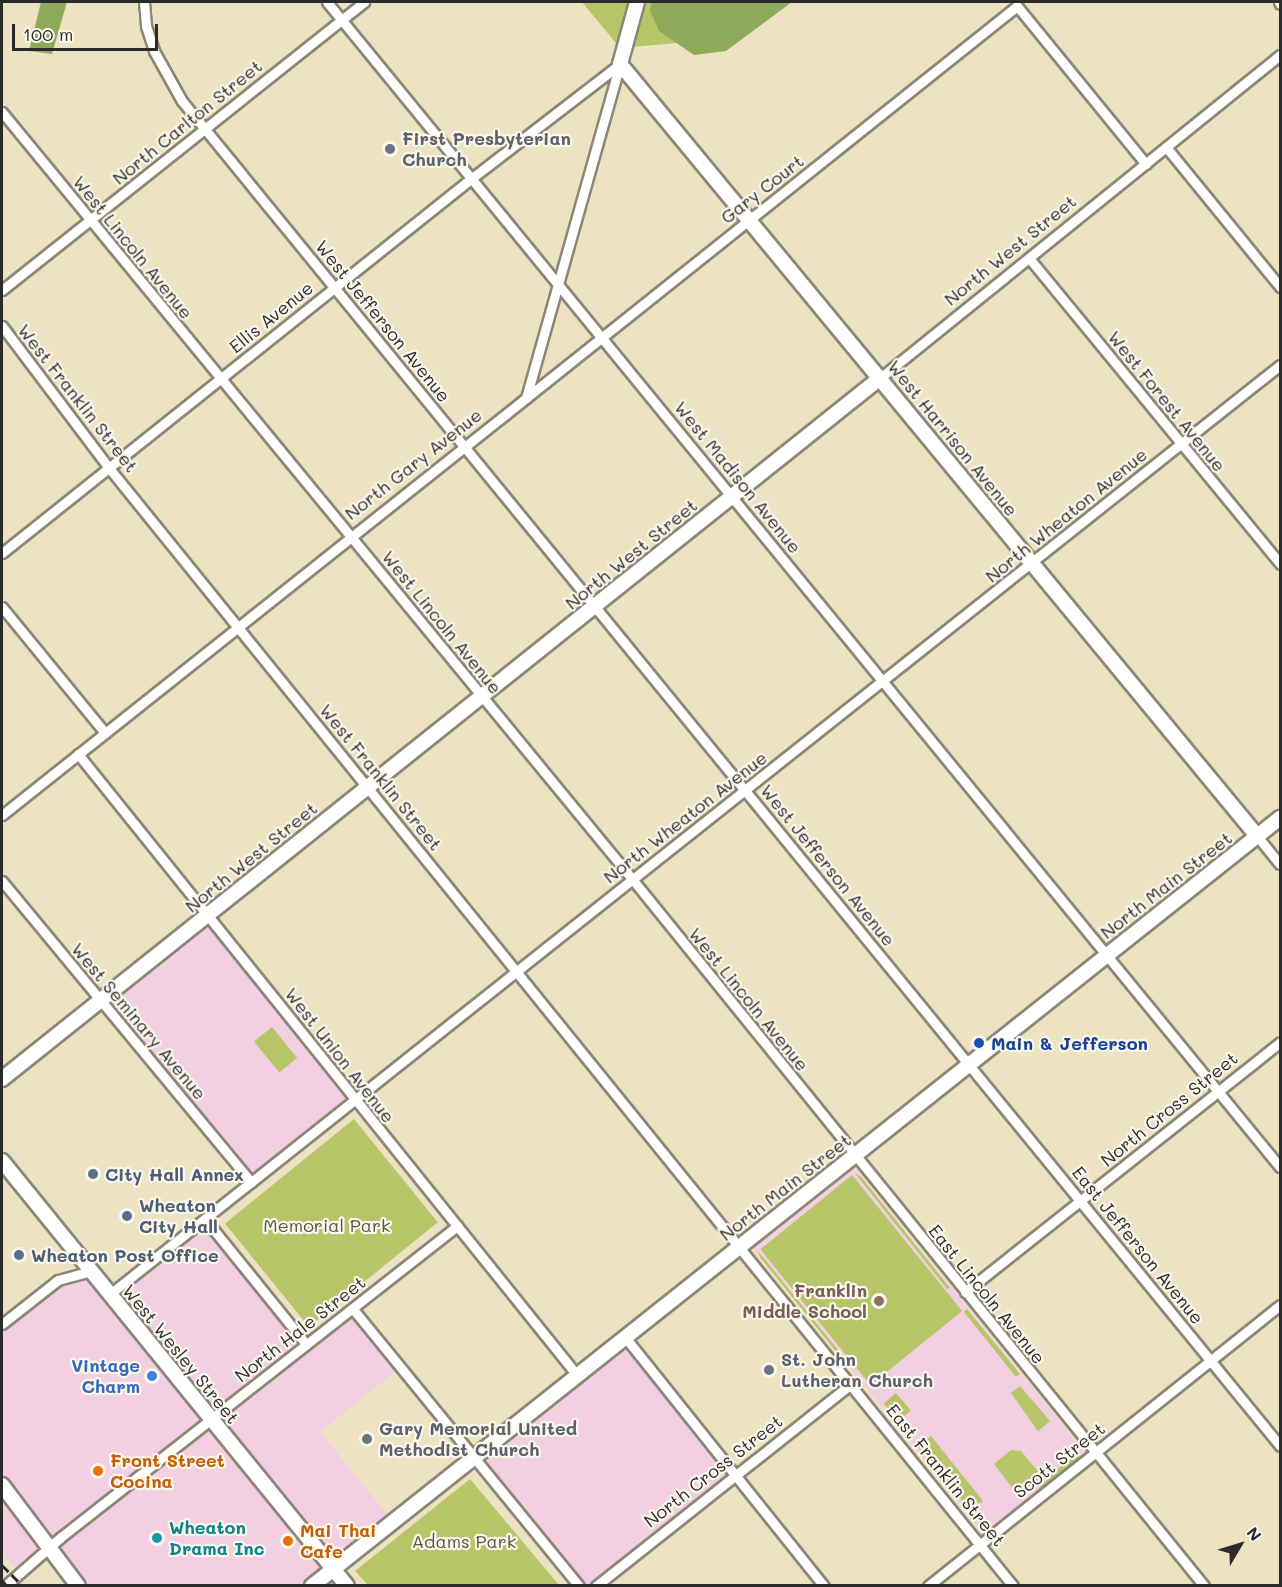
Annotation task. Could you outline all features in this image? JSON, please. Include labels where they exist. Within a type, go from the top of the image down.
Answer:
[{"type":"street","name":"West Jefferson Avenue","points":[[144,2],[146,26],[154,51],[172,85],[205,129],[969,1064]]},
{"type":"street","name":"West Madison Avenue","points":[[327,2],[560,283],[882,682],[1281,1167]]},
{"type":"street","name":"North Carlton Street","points":[[2,290],[364,2]]},
{"type":"street","points":[[526,398],[637,2]]},
{"type":"street","name":"Gary Court","points":[[526,398],[1017,6],[1146,164]]},
{"type":"street","name":"North West Street","points":[[2,1079],[1280,56]]},
{"type":"street","name":"Ellis Avenue","points":[[2,553],[472,178],[620,64]]},
{"type":"street","name":"West Harrison Avenue","points":[[620,64],[1257,836]]},
{"type":"street","name":"West Lincoln Avenue","points":[[2,112],[633,880],[854,1156]]},
{"type":"street","points":[[1166,147],[1281,287]]},
{"type":"street","name":"West Forest Avenue","points":[[1029,258],[1281,564]]},
{"type":"street","name":"West Franklin Street","points":[[2,326],[109,468],[739,1246]]},
{"type":"street","name":"North Wheaton Avenue","points":[[110,1294],[1281,365]]},
{"type":"street","name":"North Gary Avenue","points":[[2,815],[526,398]]},
{"type":"street","points":[[2,607],[105,733]]},
{"type":"street","name":"West Union Avenue","points":[[78,754],[208,914],[354,1100],[578,1375]]},
{"type":"street","name":"North Main Street","points":[[312,1586],[1281,818]]},
{"type":"street","points":[[1257,836],[1281,864]]},
{"type":"street","name":"West Seminary Avenue","points":[[2,881],[251,1182]]},
{"type":"street","name":"North Cross Street","points":[[965,1292],[1281,1042]]},
{"type":"street","name":"East Jefferson Avenue","points":[[969,1064],[1281,1446]]},
{"type":"street","name":"East Lincoln Avenue","points":[[854,1156],[1204,1586]]},
{"type":"street","name":"West Wesley Street","points":[[2,1161],[347,1586]]},
{"type":"street","points":[[205,1219],[306,1344]]},
{"type":"street","name":"North Hale Street","points":[[4,1586],[211,1419],[457,1226]]},
{"type":"street","name":"East Franklin Street","points":[[739,1246],[852,1383],[1013,1586]]},
{"type":"street","points":[[2,1324],[58,1280],[91,1271]]},
{"type":"street","name":"Scott Street","points":[[928,1586],[1281,1305]]},
{"type":"street","points":[[353,1309],[579,1586]]},
{"type":"street","points":[[625,1337],[824,1586]]},
{"type":"street","name":"North Cross Street","points":[[596,1586],[852,1383]]},
{"type":"street","points":[[2,1485],[78,1586]]},
{"type":"shaded area","points":[[208,919],[349,1099],[249,1178],[108,997]]},
{"type":"shaded area","name":"Franklin Middle School","points":[[853,1166],[1085,1453],[985,1534],[753,1247]]},
{"type":"shaded area","points":[[202,1224],[299,1344],[212,1414],[115,1294]]},
{"type":"shaded area","points":[[90,1276],[327,1567],[303,1585],[89,1585],[2,1479],[2,1330],[59,1285]]},
{"type":"shaded area","points":[[352,1315],[397,1370],[320,1432],[390,1518],[334,1561],[217,1418]]},
{"type":"shaded area","points":[[624,1343],[731,1474],[590,1585],[585,1585],[479,1458]]},
{"type":"shaded area","points":[[2,1494],[45,1548],[18,1570],[2,1555]]},
{"type":"green space","points":[[41,2],[67,2],[52,54],[29,51]]},
{"type":"green space","points":[[582,2],[779,2],[699,41],[620,48]]},
{"type":"green space","points":[[652,2],[792,2],[726,51],[694,55],[659,31],[650,10]]},
{"type":"green space","points":[[272,1027],[297,1058],[279,1073],[254,1041]]},
{"type":"green space","name":"Memorial Park","points":[[354,1119],[438,1222],[309,1327],[225,1223]]},
{"type":"green space","points":[[855,1173],[861,1177],[950,1288],[947,1289]]},
{"type":"green space","points":[[852,1175],[962,1311],[870,1385],[760,1249]]},
{"type":"green space","points":[[758,1251],[851,1366],[849,1368],[760,1257]]},
{"type":"green space","points":[[967,1309],[1020,1374],[1016,1377],[964,1312]]},
{"type":"green space","points":[[1020,1386],[1050,1421],[1038,1431],[1011,1393]]},
{"type":"green space","points":[[896,1393],[911,1411],[899,1421],[884,1403]]},
{"type":"green space","points":[[931,1436],[983,1501],[981,1503],[964,1503],[918,1447]]},
{"type":"green space","points":[[1011,1450],[1021,1451],[1042,1476],[1018,1495],[994,1464]]},
{"type":"green space","points":[[1075,1452],[1080,1457],[1029,1508],[1024,1503]]},
{"type":"green space","name":"Adams Park","points":[[470,1479],[559,1585],[368,1585],[355,1571]]},
{"type":"railway","points":[[2,1565],[23,1586]]},
{"type":"railway","points":[[2,1580],[7,1586]]},
{"type":"place","name":"First Presbyterian Church","points":[[390,149]]},
{"type":"place","name":"Main & Jefferson","points":[[979,1043]]},
{"type":"place","name":"City Hall Annex","points":[[93,1174]]},
{"type":"place","name":"Wheaton City Hall","points":[[127,1216]]},
{"type":"place","name":"Wheaton Post Office","points":[[19,1255]]},
{"type":"place","name":"Franklin Middle School","points":[[879,1301]]},
{"type":"place","name":"St. John Lutheran Church","points":[[769,1370]]},
{"type":"place","name":"Vintage Charm","points":[[152,1376]]},
{"type":"place","name":"Gary Memorial United Methodist Church","points":[[367,1439]]},
{"type":"place","name":"Front Street Cocina","points":[[98,1471]]},
{"type":"place","name":"Wheaton Drama Inc","points":[[157,1538]]},
{"type":"place","name":"Mai Thai Cafe","points":[[288,1541]]}]
